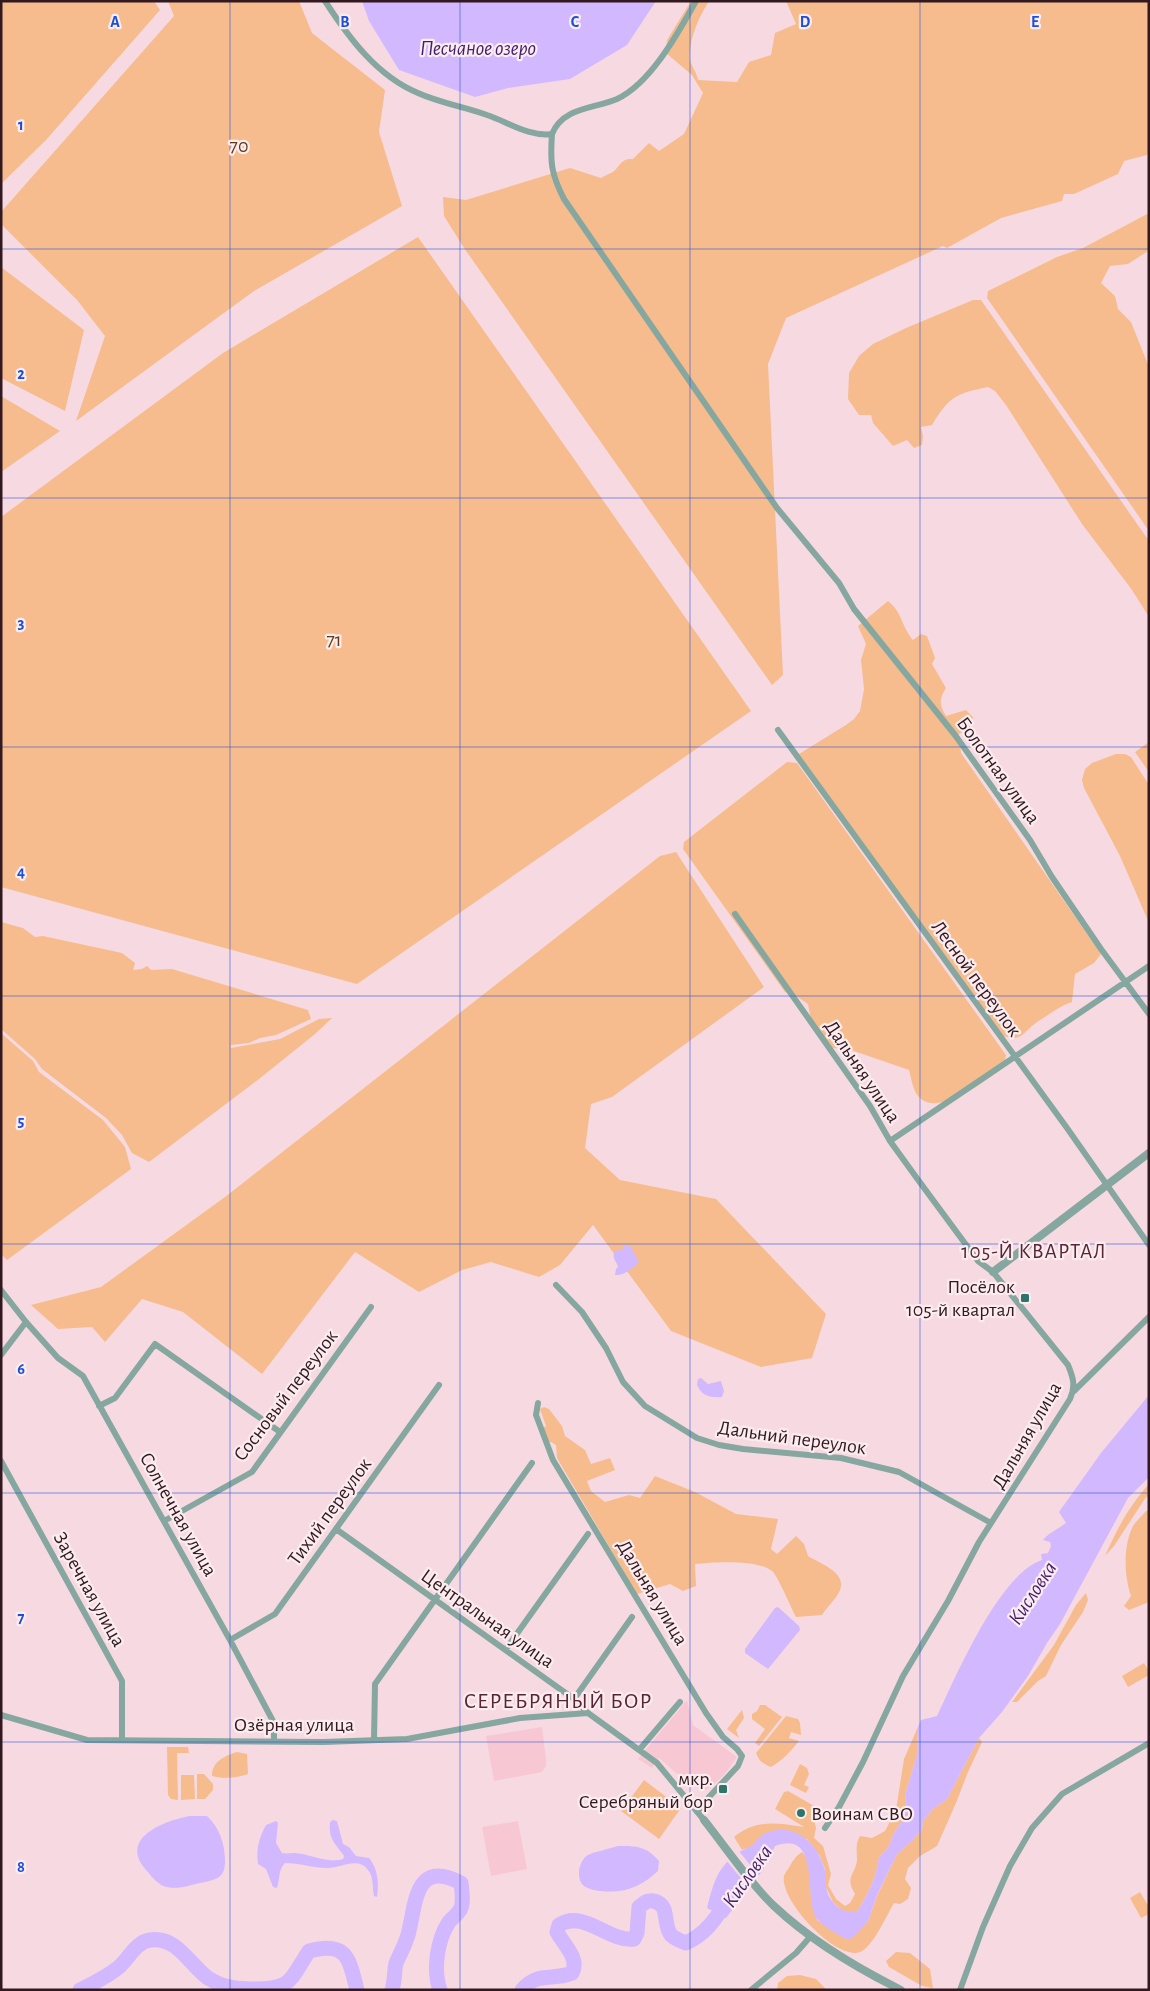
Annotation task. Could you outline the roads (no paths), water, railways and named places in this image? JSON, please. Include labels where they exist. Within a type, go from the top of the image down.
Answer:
[{"type":"street","points":[[325,1],[350,38],[379,69],[404,87],[542,135],[552,134],[555,126],[564,118],[585,108],[617,99],[633,88],[660,60],[696,1]]},
{"type":"street","name":"Болотная улица","points":[[552,134],[550,159],[555,181],[564,199],[777,508],[839,583],[854,609],[955,735],[1030,840],[1052,877],[1149,1014]]},
{"type":"street","name":"Лесной переулок","points":[[778,730],[1149,1245]]},
{"type":"street","name":"Дальняя улица","points":[[735,914],[870,1106],[890,1141],[978,1261],[993,1272],[1068,1365],[1074,1383],[1074,1391],[1008,1499],[991,1523],[948,1601],[903,1676],[863,1762],[839,1807],[825,1828]]},
{"type":"street","points":[[890,1141],[1149,966]]},
{"type":"street","points":[[993,1272],[1149,1153]]},
{"type":"street","name":"Дальний переулок","points":[[556,1285],[582,1312],[606,1348],[623,1382],[645,1406],[697,1438],[743,1450],[841,1458],[899,1472],[991,1523]]},
{"type":"street","name":"Солнечная улица","points":[[1,1290],[58,1358],[82,1376],[230,1640],[274,1723],[274,1740]]},
{"type":"street","name":"Сосновый переулок","points":[[164,1521],[252,1472],[371,1307]]},
{"type":"street","points":[[1074,1391],[1149,1317]]},
{"type":"street","points":[[1,1355],[26,1322]]},
{"type":"street","points":[[99,1406],[115,1398],[153,1344],[155,1344],[280,1432]]},
{"type":"street","name":"Тихий переулок","points":[[230,1640],[275,1614],[439,1386]]},
{"type":"street","name":"Дальняя улица","points":[[538,1403],[536,1415],[553,1460],[706,1713],[723,1737],[741,1752],[741,1763],[697,1812]]},
{"type":"street","name":"Заречная улица","points":[[1,1461],[122,1681],[122,1739]]},
{"type":"street","points":[[374,1740],[374,1684],[532,1463]]},
{"type":"street","name":"Центральная улица","points":[[336,1529],[506,1649],[657,1763],[704,1820]]},
{"type":"street","points":[[506,1649],[588,1534]]},
{"type":"street","points":[[574,1699],[632,1617]]},
{"type":"street","points":[[639,1750],[680,1702]]},
{"type":"street","name":"Озёрная улица","points":[[1,1715],[87,1740],[274,1740],[324,1742],[407,1739],[520,1718],[588,1712]]},
{"type":"street","points":[[960,1990],[983,1927],[1010,1866],[1032,1828],[1062,1794],[1149,1743]]},
{"type":"street","points":[[704,1820],[764,1896],[810,1937],[901,1990]]},
{"type":"street","points":[[751,1990],[796,1952],[810,1937]]},
{"type":"water","name":"Песчаное озеро","points":[[362,1],[656,1],[627,45],[570,79],[508,88],[475,97],[399,70],[369,21]]},
{"type":"water","points":[[624,1245],[631,1247],[639,1262],[628,1271],[615,1275],[618,1267],[614,1254],[615,1251],[624,1249]]},
{"type":"water","points":[[701,1378],[708,1384],[721,1381],[724,1391],[722,1397],[710,1397],[701,1392],[697,1385],[698,1379]]},
{"type":"water","points":[[1149,1395],[1149,1477],[1128,1498],[1060,1624],[1028,1676],[1002,1712],[979,1738],[947,1799],[933,1809],[923,1821],[922,1829],[897,1854],[878,1893],[868,1921],[856,1935],[848,1940],[828,1929],[818,1920],[811,1899],[805,1857],[800,1848],[790,1843],[775,1846],[763,1870],[726,1918],[707,1908],[718,1875],[733,1857],[751,1846],[764,1834],[776,1830],[785,1830],[802,1836],[815,1849],[824,1867],[828,1894],[834,1903],[844,1910],[857,1912],[871,1886],[879,1857],[888,1848],[894,1833],[904,1818],[906,1792],[918,1752],[917,1729],[921,1720],[937,1716],[967,1653],[995,1605],[1010,1585],[1026,1569],[1042,1560],[1041,1554],[1048,1553],[1051,1546],[1050,1542],[1043,1540],[1066,1523],[1059,1512],[1101,1453]]},
{"type":"water","points":[[778,1607],[799,1626],[800,1630],[768,1669],[745,1653],[745,1649],[775,1608]]},
{"type":"water","points":[[207,1816],[215,1825],[224,1848],[224,1870],[220,1876],[210,1881],[172,1888],[164,1886],[153,1878],[139,1860],[137,1850],[140,1841],[147,1833],[157,1827],[179,1818]]},
{"type":"water","points":[[333,1820],[337,1821],[343,1844],[349,1847],[356,1856],[369,1858],[372,1862],[377,1876],[377,1897],[374,1896],[372,1879],[368,1870],[364,1866],[354,1863],[328,1868],[285,1863],[280,1872],[277,1888],[273,1887],[266,1869],[258,1864],[257,1853],[266,1825],[276,1821],[278,1823],[276,1843],[282,1853],[301,1854],[325,1860],[343,1859],[344,1856],[331,1838],[330,1822]]},
{"type":"water","points":[[618,1846],[636,1847],[650,1852],[659,1861],[658,1871],[646,1881],[625,1890],[610,1892],[590,1889],[584,1886],[581,1883],[579,1870],[585,1857]]},
{"type":"waterway","name":"Кисловка","points":[[392,1990],[396,1963],[408,1935],[420,1888],[434,1876],[446,1877],[461,1883],[462,1897],[460,1910],[449,1922],[439,1946],[437,1973],[440,1990]]},
{"type":"waterway","name":"Кисловка","points":[[522,1990],[534,1980],[572,1973],[574,1968],[573,1957],[557,1932],[559,1925],[568,1921],[578,1921],[624,1939],[634,1939],[637,1933],[639,1907],[647,1901],[653,1901],[662,1906],[668,1931],[671,1935],[686,1943],[706,1929],[730,1897]]},
{"type":"waterway","name":"Кисловка","points":[[80,1990],[114,1971],[141,1944],[150,1940],[168,1942],[182,1952],[208,1978],[218,1984],[245,1989],[274,1988],[282,1985],[292,1977],[309,1951],[331,1948],[339,1951],[348,1961],[357,1990]]},
{"type":"place","name":"Посёлок 105-й квартал","points":[[1025,1298]]},
{"type":"place","name":"мкр. Серебряный бор","points":[[723,1789]]},
{"type":"place","name":"Воинам СВО","points":[[801,1813]]},
{"type":"district","name":"105-Й КВАРТАЛ","points":[[1034,1251]]},
{"type":"district","name":"СЕРЕБРЯНЫЙ БОР","points":[[558,1700]]},
{"type":"park label","name":"70","points":[[239,145]]},
{"type":"park label","name":"71","points":[[334,639]]}]
